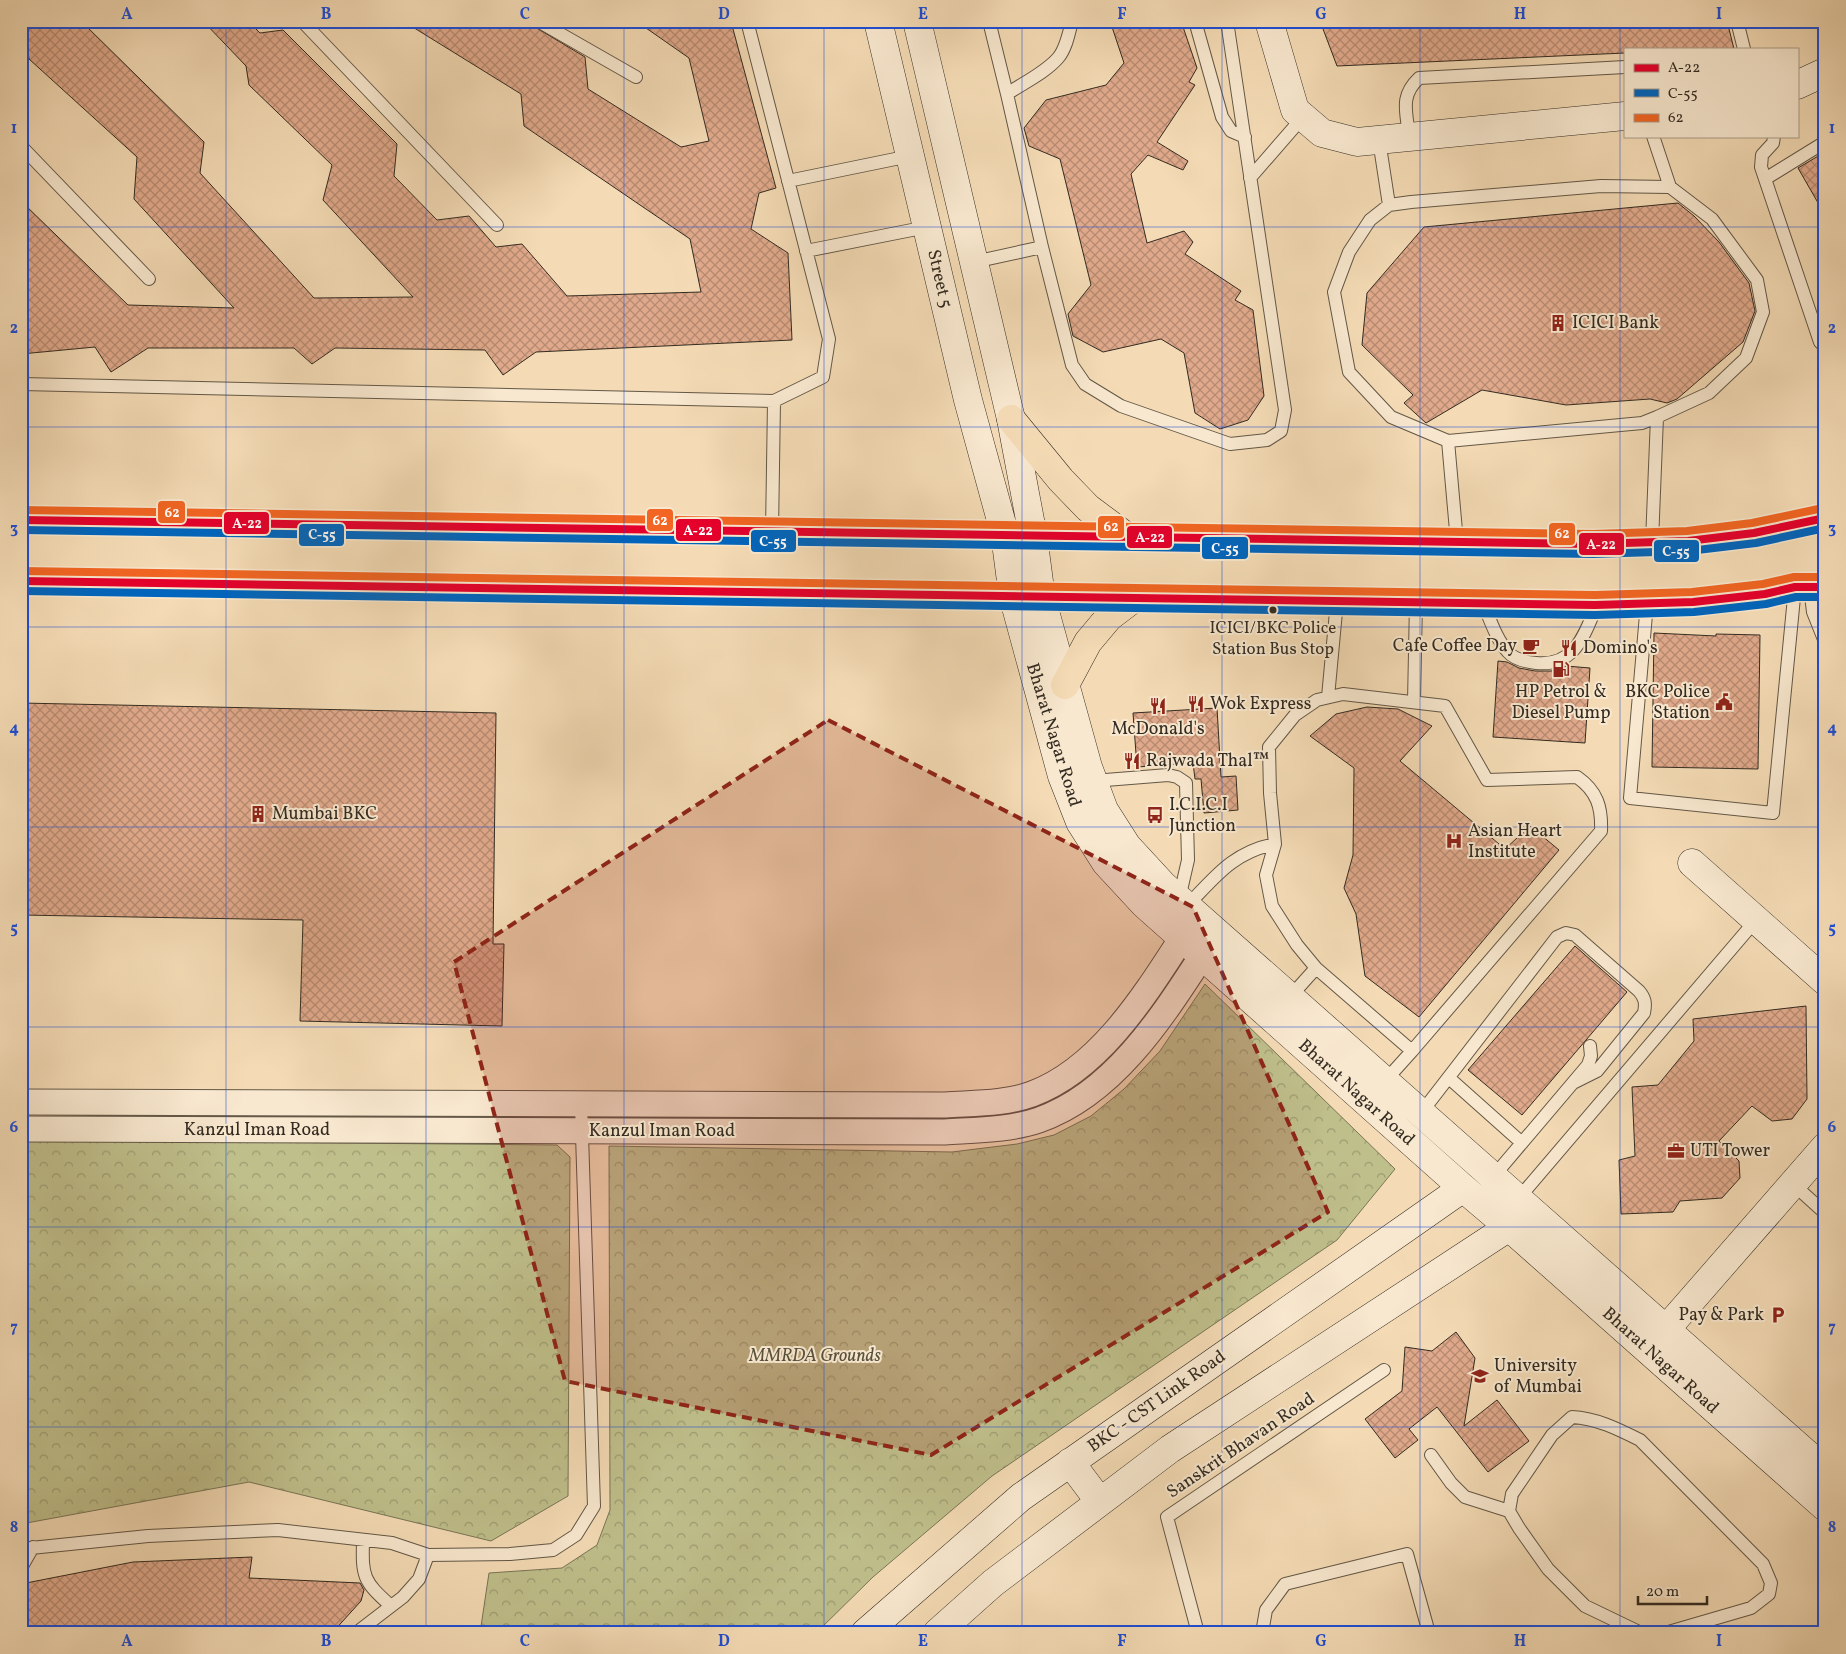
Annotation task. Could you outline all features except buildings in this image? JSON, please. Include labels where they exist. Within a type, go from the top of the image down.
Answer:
[{"type":"main road","points":[[1011,419],[1061,480],[1088,508],[1127,537]]},
{"type":"main road","points":[[21,520],[1593,544],[1688,541],[1754,533],[1825,518]]},
{"type":"main road","points":[[21,582],[1597,605],[1646,610],[1692,602],[1765,594],[1806,593]]},
{"type":"main road","points":[[1065,685],[1088,642],[1109,617],[1134,598]]},
{"type":"street","name":"Street 5","points":[[878,21],[970,406],[1005,535],[1013,596]]},
{"type":"street","points":[[917,21],[1011,419],[1033,536]]},
{"type":"street","points":[[1269,21],[1295,110],[1322,133],[1358,142],[1624,116]]},
{"type":"street","points":[[1798,85],[1825,72]]},
{"type":"street","name":"Bharat Nagar Road","points":[[1033,536],[1041,597],[1093,781],[1104,810],[1128,846],[1163,885],[1825,1470]]},
{"type":"street","name":"Bharat Nagar Road","points":[[1013,596],[1062,776],[1080,822],[1106,863],[1144,904],[1202,956],[1825,1507]]},
{"type":"street","points":[[1692,863],[1825,981]]},
{"type":"street","name":"Kanzul Iman Road","points":[[21,1102],[945,1105],[998,1101],[1031,1094],[1059,1080],[1089,1058],[1114,1031],[1155,978],[1182,938],[1188,907]]},
{"type":"street","name":"Kanzul Iman Road","points":[[21,1129],[945,1132],[1014,1126],[1040,1120],[1074,1103],[1107,1079],[1142,1042],[1178,994],[1217,933]]},
{"type":"street","points":[[1648,1350],[1825,1147]]},
{"type":"street","name":"BKC - CST Link Road","points":[[881,1628],[1021,1497],[1463,1188]]},
{"type":"street","points":[[937,1633],[993,1584],[1170,1449],[1508,1226]]},
{"type":"street","points":[[1070,1462],[1100,1502]]},
{"type":"lane","points":[[302,21],[497,225]]},
{"type":"lane","points":[[538,21],[636,77]]},
{"type":"lane","points":[[21,384],[774,401],[823,377],[829,339],[747,21]]},
{"type":"lane","points":[[989,21],[1072,365],[1085,384],[1121,406],[1230,444],[1267,440],[1281,431],[1285,410],[1227,21]]},
{"type":"lane","points":[[1007,94],[1059,57],[1072,21]]},
{"type":"lane","points":[[1195,21],[1222,117],[1231,131],[1245,137]]},
{"type":"lane","points":[[1737,21],[1744,48]]},
{"type":"lane","points":[[1409,137],[1405,97],[1409,87],[1419,78],[1624,67]]},
{"type":"lane","points":[[1250,178],[1303,116]]},
{"type":"lane","points":[[1654,138],[1670,188]]},
{"type":"lane","points":[[1774,138],[1774,143],[1762,156],[1761,167],[1820,342],[1825,347]]},
{"type":"lane","points":[[1379,140],[1389,205]]},
{"type":"lane","points":[[1765,178],[1825,142]]},
{"type":"lane","points":[[21,146],[149,279]]},
{"type":"lane","points":[[788,181],[910,156]]},
{"type":"lane","points":[[1601,186],[1670,188],[1712,219],[1757,280],[1763,312],[1746,358],[1709,392],[1657,417],[1642,423],[1448,441],[1391,417],[1349,372],[1334,292],[1349,252],[1370,220],[1389,205],[1601,186]]},
{"type":"lane","points":[[806,251],[927,227]]},
{"type":"lane","points":[[974,262],[1042,247]]},
{"type":"lane","points":[[772,532],[774,401]]},
{"type":"lane","points":[[1652,542],[1657,417]]},
{"type":"lane","points":[[1448,441],[1457,542]]},
{"type":"lane","points":[[1646,610],[1630,798],[1773,813],[1806,593]]},
{"type":"lane","points":[[1806,593],[1825,642]]},
{"type":"lane","points":[[1328,698],[1337,601]]},
{"type":"lane","points":[[1414,702],[1416,602]]},
{"type":"lane","points":[[1483,604],[1499,639],[1508,652],[1516,658],[1541,663],[1557,662],[1568,657],[1583,636],[1597,605]]},
{"type":"lane","points":[[1385,1081],[1412,1051],[1601,831],[1602,813],[1589,786],[1577,777],[1488,780],[1445,706],[1343,694],[1318,700],[1295,715],[1269,747],[1270,793],[1276,844],[1266,876],[1272,906],[1297,945],[1316,968],[1412,1051]]},
{"type":"lane","points":[[1093,781],[1168,775],[1177,777],[1186,783],[1188,907]]},
{"type":"lane","points":[[1188,907],[1232,861],[1253,849],[1276,844]]},
{"type":"lane","points":[[1518,1199],[1756,920]]},
{"type":"lane","points":[[1421,1113],[1557,937],[1566,933],[1576,935],[1632,985],[1643,996],[1646,1004],[1644,1013],[1597,1071],[1573,1083]]},
{"type":"lane","points":[[1290,997],[1316,968]]},
{"type":"lane","points":[[1493,1177],[1590,1061],[1590,1046]]},
{"type":"lane","points":[[1449,1078],[1522,1143]]},
{"type":"lane","points":[[21,1568],[27,1548],[148,1536],[278,1530],[392,1543],[428,1555],[510,1554],[553,1550],[576,1535],[594,1506],[581,1104]]},
{"type":"lane","points":[[1793,1184],[1825,1213]]},
{"type":"lane","name":"Sanskrit Bhavan Road","points":[[1198,1633],[1167,1517],[1384,1370]]},
{"type":"lane","points":[[1641,1633],[1585,1606],[1548,1569],[1509,1511],[1512,1494],[1552,1435],[1572,1417],[1586,1418],[1640,1440],[1764,1564],[1771,1583],[1769,1594],[1751,1608],[1666,1633]]},
{"type":"lane","points":[[1431,1455],[1451,1483],[1465,1497],[1509,1511]]},
{"type":"lane","points":[[362,1540],[362,1566],[365,1576],[373,1590],[391,1606]]},
{"type":"lane","points":[[1262,1633],[1266,1610],[1285,1584],[1407,1554],[1429,1633]]},
{"type":"lane","points":[[356,1633],[403,1597],[418,1579],[428,1555]]},
{"type":"highlighted area","points":[[828,720],[1193,907],[1328,1212],[931,1455],[565,1381],[454,962]]},
{"type":"green space","name":"MMRDA Grounds","points":[[1205,984],[1395,1169],[1337,1240],[992,1476],[873,1577],[816,1633],[480,1633],[489,1573],[562,1568],[597,1545],[610,1510],[609,1146],[952,1152],[1017,1144],[1054,1135],[1091,1116],[1124,1089],[1160,1051]]},
{"type":"green space","points":[[21,1140],[557,1145],[570,1157],[568,1496],[491,1541],[249,1482],[21,1524]]},
{"type":"transit line","name":"62","points":[[21,510],[1593,534],[1687,531],[1752,523],[1823,508]]},
{"type":"transit line","name":"A-22","points":[[21,520],[1593,544],[1688,541],[1754,533],[1825,518]]},
{"type":"transit line","name":"C-55","points":[[21,530],[1593,554],[1689,551],[1756,543],[1825,528]]},
{"type":"transit line","name":"62","points":[[21,571],[1595,595],[1692,592],[1763,584],[1794,577],[1825,577]]},
{"type":"transit line","name":"A-22","points":[[21,581],[1595,605],[1693,602],[1765,594],[1795,587],[1825,587]]},
{"type":"transit line","name":"C-55","points":[[21,591],[1595,615],[1694,612],[1766,604],[1796,597],[1825,597]]},
{"type":"place","name":"ICICI Bank","points":[[1558,323]]},
{"type":"place","name":"ICICI/BKC Police Station Bus Stop","points":[[1273,610]]},
{"type":"place","name":"Cafe Coffee Day","points":[[1531,646]]},
{"type":"place","name":"Domino's","points":[[1569,648]]},
{"type":"place","name":"HP Petrol & Diesel Pump","points":[[1561,669]]},
{"type":"place","name":"BKC Police Station","points":[[1724,702]]},
{"type":"place","name":"Wok Express","points":[[1196,704]]},
{"type":"place","name":"McDonald's","points":[[1158,706]]},
{"type":"place","name":"Rajwada Thal™","points":[[1132,761]]},
{"type":"place","name":"Mumbai BKC","points":[[258,814]]},
{"type":"place","name":"I.C.I.C.I Junction","points":[[1155,815]]},
{"type":"place","name":"Asian Heart Institute","points":[[1454,841]]},
{"type":"place","name":"UTI Tower","points":[[1676,1151]]},
{"type":"place","name":"Pay & Park","points":[[1778,1315]]},
{"type":"place","name":"University of Mumbai","points":[[1480,1376]]}]
